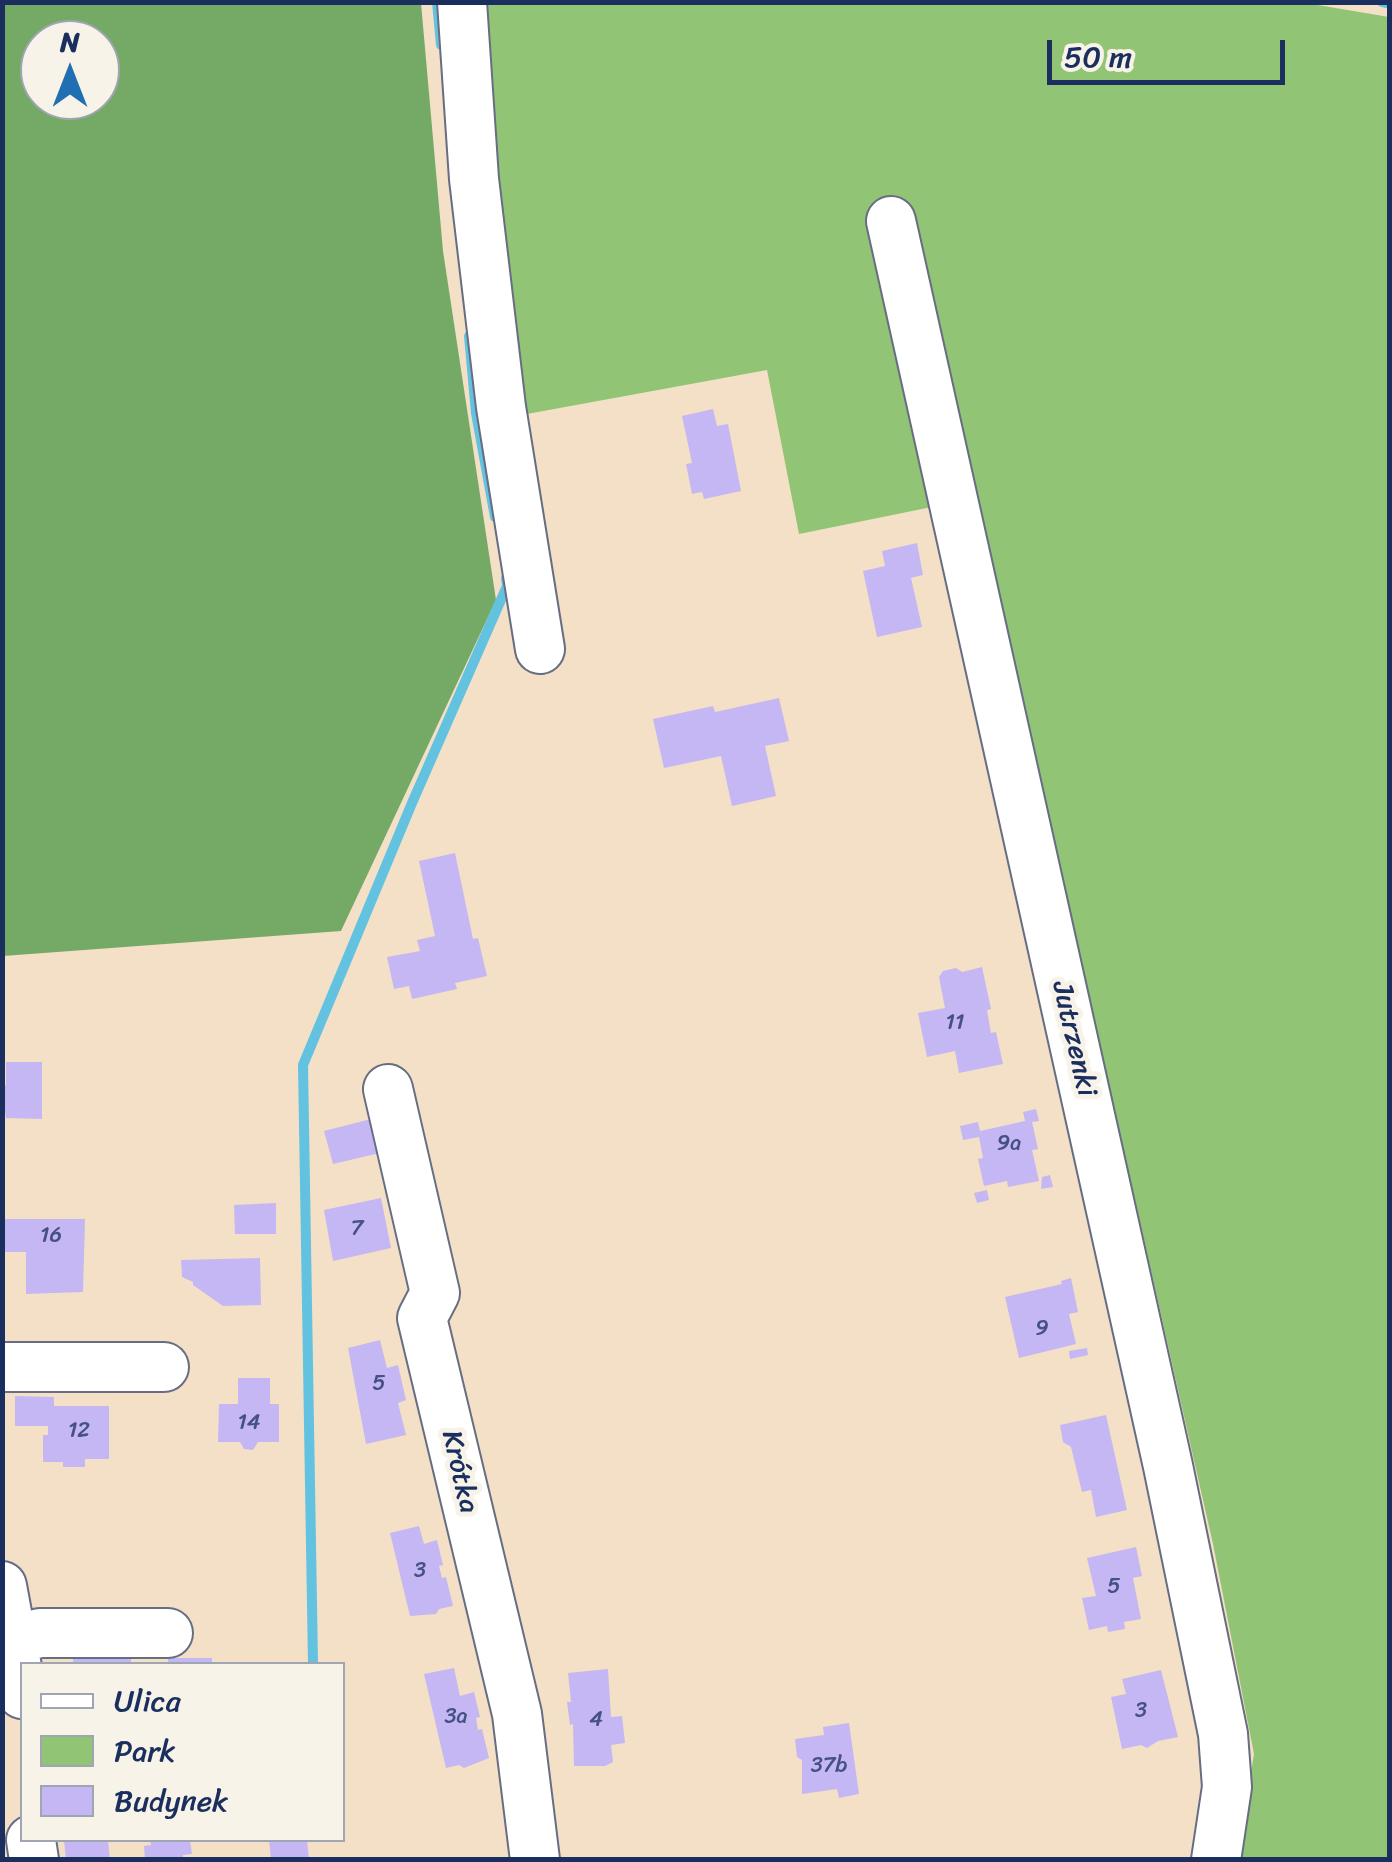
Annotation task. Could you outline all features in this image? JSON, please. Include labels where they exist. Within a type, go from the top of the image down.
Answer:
[{"type":"street","points":[[462,2],[474,178],[501,407],[540,648]]},
{"type":"street","name":"Jutrzenki","points":[[891,221],[1168,1466],[1223,1734],[1228,1788],[1216,1860]]},
{"type":"street","name":"Krótka","points":[[388,1089],[434,1293],[422,1318],[518,1714],[536,1860]]},
{"type":"street","points":[[2,1367],[164,1367]]},
{"type":"street","points":[[2,1586],[20,1683]]},
{"type":"street","points":[[12,1640],[40,1633],[168,1633]]},
{"type":"green space","points":[[3,2],[421,3],[443,251],[496,600],[341,931],[3,956]]},
{"type":"green space","points":[[1300,2],[1389,17],[1389,1859],[1237,1859],[1254,1754],[1213,1544],[976,498],[799,534],[767,370],[516,416],[478,3]]},
{"type":"building","points":[[713,409],[717,426],[728,424],[741,491],[704,499],[702,492],[692,494],[686,464],[692,463],[682,416]]},
{"type":"building","points":[[917,543],[923,575],[911,578],[922,627],[877,637],[863,571],[885,566],[882,551]]},
{"type":"building","points":[[779,698],[789,741],[765,746],[776,796],[732,806],[721,756],[664,768],[653,719],[713,706],[715,712]]},
{"type":"building","points":[[455,853],[473,939],[478,938],[487,976],[455,983],[457,989],[412,999],[409,986],[394,989],[387,957],[420,951],[417,940],[435,936],[419,861]]},
{"type":"building","points":[[982,967],[991,1009],[987,1010],[991,1033],[996,1032],[1003,1064],[959,1073],[955,1051],[927,1057],[918,1013],[945,1008],[939,977],[943,971]]},
{"type":"building","points":[[6,1062],[42,1062],[42,1119],[6,1118],[2,1085],[6,1085]]},
{"type":"building","points":[[1036,1109],[1039,1121],[1032,1122],[1038,1149],[1032,1150],[1039,1181],[1008,1187],[1007,1181],[984,1186],[978,1159],[983,1158],[979,1137],[963,1140],[960,1126],[978,1122],[980,1131],[1025,1121],[1023,1112]]},
{"type":"building","points":[[375,1118],[384,1152],[333,1164],[324,1131]]},
{"type":"building","points":[[1050,1175],[1053,1187],[1041,1189],[1042,1177]]},
{"type":"building","points":[[987,1190],[989,1200],[977,1203],[974,1193]]},
{"type":"building","points":[[381,1198],[391,1248],[333,1261],[324,1210]]},
{"type":"building","points":[[276,1203],[276,1234],[235,1234],[234,1205]]},
{"type":"building","points":[[2,1219],[85,1219],[83,1292],[26,1294],[26,1252],[2,1252]]},
{"type":"building","points":[[260,1258],[261,1305],[223,1306],[182,1277],[181,1260]]},
{"type":"building","points":[[1071,1278],[1078,1312],[1069,1314],[1076,1344],[1019,1358],[1005,1297],[1062,1284],[1061,1281]]},
{"type":"building","points":[[380,1340],[387,1368],[398,1365],[406,1400],[398,1403],[406,1435],[366,1444],[348,1348]]},
{"type":"building","points":[[1087,1348],[1088,1355],[1070,1359],[1069,1351]]},
{"type":"building","points":[[238,1378],[270,1378],[270,1404],[279,1404],[279,1442],[258,1442],[253,1450],[244,1449],[240,1442],[218,1442],[219,1404],[238,1404]]},
{"type":"building","points":[[15,1396],[54,1397],[54,1406],[109,1406],[109,1459],[85,1459],[85,1467],[43,1462],[43,1435],[48,1435],[48,1426],[15,1426]]},
{"type":"building","points":[[1106,1415],[1127,1510],[1096,1517],[1091,1490],[1082,1492],[1071,1447],[1063,1442],[1060,1425]]},
{"type":"building","points":[[419,1526],[424,1544],[437,1540],[443,1565],[439,1566],[453,1606],[439,1609],[436,1614],[410,1616],[390,1533]]},
{"type":"building","points":[[1136,1547],[1142,1576],[1133,1578],[1141,1619],[1124,1622],[1125,1629],[1108,1632],[1107,1626],[1089,1630],[1082,1598],[1096,1596],[1087,1558]]},
{"type":"building","points":[[73,1658],[131,1658],[131,1662],[73,1662]]},
{"type":"building","points":[[168,1658],[212,1658],[212,1662],[168,1662]]},
{"type":"building","points":[[454,1668],[460,1696],[474,1692],[480,1717],[476,1718],[478,1730],[482,1729],[489,1758],[464,1768],[446,1768],[424,1674]]},
{"type":"building","points":[[608,1669],[611,1717],[622,1716],[625,1743],[611,1745],[613,1762],[605,1766],[574,1766],[568,1673]]},
{"type":"building","points":[[1161,1670],[1178,1737],[1147,1748],[1141,1745],[1122,1749],[1111,1697],[1126,1694],[1122,1679]]},
{"type":"building","points":[[849,1723],[859,1794],[839,1798],[837,1789],[802,1794],[802,1760],[797,1757],[795,1739],[824,1735],[823,1727]]},
{"type":"building","points":[[64,1842],[108,1842],[110,1860],[66,1860]]},
{"type":"building","points":[[150,1842],[190,1842],[192,1854],[183,1855],[183,1860],[145,1860],[144,1846]]},
{"type":"building","points":[[269,1842],[307,1842],[309,1860],[271,1860]]},
{"type":"waterway","points":[[437,2],[441,45]]},
{"type":"waterway","points":[[1382,2],[1390,4]]},
{"type":"waterway","points":[[469,336],[476,413],[495,517]]},
{"type":"waterway","points":[[313,1662],[303,1065],[507,586],[506,578]]}]
